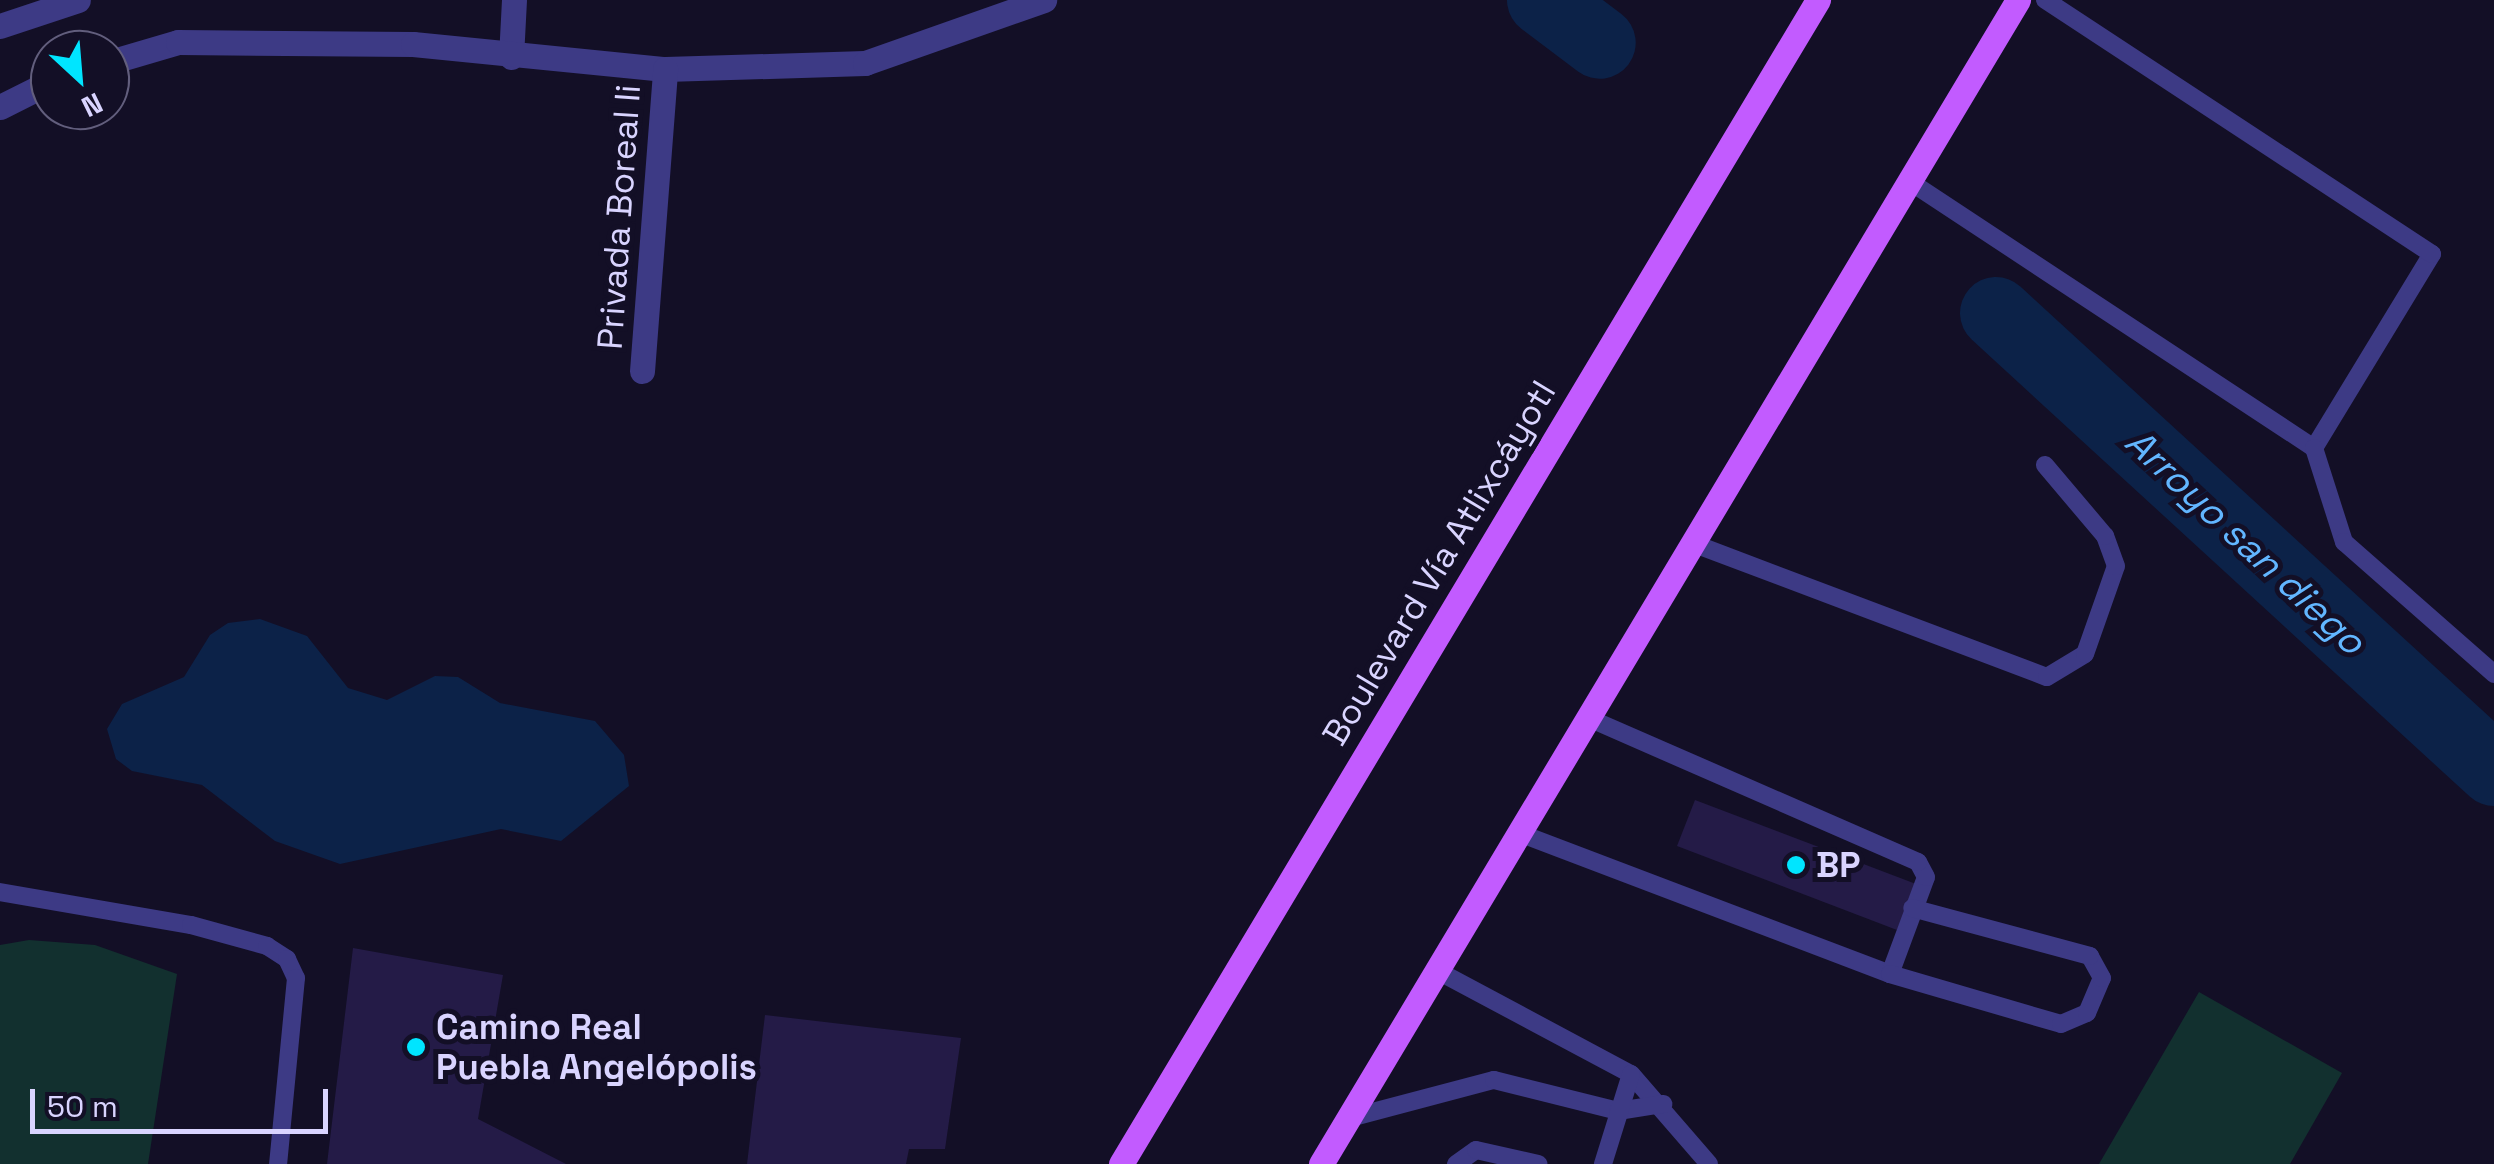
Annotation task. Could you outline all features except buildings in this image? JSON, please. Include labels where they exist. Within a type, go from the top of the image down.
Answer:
[{"type":"main road","name":"Boulevard Vía Atlixcáyotl","points":[[1121,1164],[1818,0]]},
{"type":"main road","points":[[1322,1164],[2018,0]]},
{"type":"street","points":[[0,26],[78,0]]},
{"type":"street","points":[[511,58],[514,0]]},
{"type":"street","points":[[130,56],[178,42],[413,44],[511,58],[665,69],[866,63],[1044,0]]},
{"type":"street","name":"Privada Boreal Ii","points":[[642,371],[665,69]]},
{"type":"street","points":[[0,108],[30,92]]},
{"type":"lane","points":[[2044,0],[2432,254],[2314,448]]},
{"type":"lane","points":[[1909,181],[2314,448],[2344,542],[2494,674]]},
{"type":"lane","points":[[1692,543],[2047,677],[2085,654],[2116,566],[2105,536],[2045,465]]},
{"type":"lane","points":[[1588,718],[1918,862],[1926,877],[1890,974]]},
{"type":"lane","points":[[1519,832],[1890,974],[2061,1024],[2087,1013],[2102,978],[2090,956],[1912,908]]},
{"type":"lane","points":[[0,892],[191,926],[267,946],[287,959],[296,978],[278,1164]]},
{"type":"lane","points":[[1436,970],[1631,1074],[1663,1104],[1709,1164]]},
{"type":"lane","points":[[1602,1164],[1631,1074]]},
{"type":"lane","points":[[1346,1120],[1494,1080],[1618,1111],[1663,1104]]},
{"type":"lane","points":[[1456,1164],[1476,1150],[1538,1164]]},
{"type":"green space","points":[[29,940],[95,945],[177,974],[148,1164],[0,1164],[0,945]]},
{"type":"green space","points":[[2199,992],[2342,1073],[2290,1164],[2099,1164]]},
{"type":"water","points":[[260,619],[307,636],[348,688],[387,700],[435,676],[458,677],[500,703],[595,721],[624,755],[629,786],[561,841],[501,829],[340,864],[275,841],[202,785],[132,771],[116,759],[107,729],[122,704],[184,677],[210,635],[228,623]]},
{"type":"waterway","points":[[1543,0],[1600,43]]},
{"type":"waterway","name":"Arroyo san diego","points":[[1996,313],[2494,770]]},
{"type":"place","name":"BP","points":[[1796,865]]},
{"type":"place","name":"Camino Real Puebla Angelópolis","points":[[416,1047]]}]
